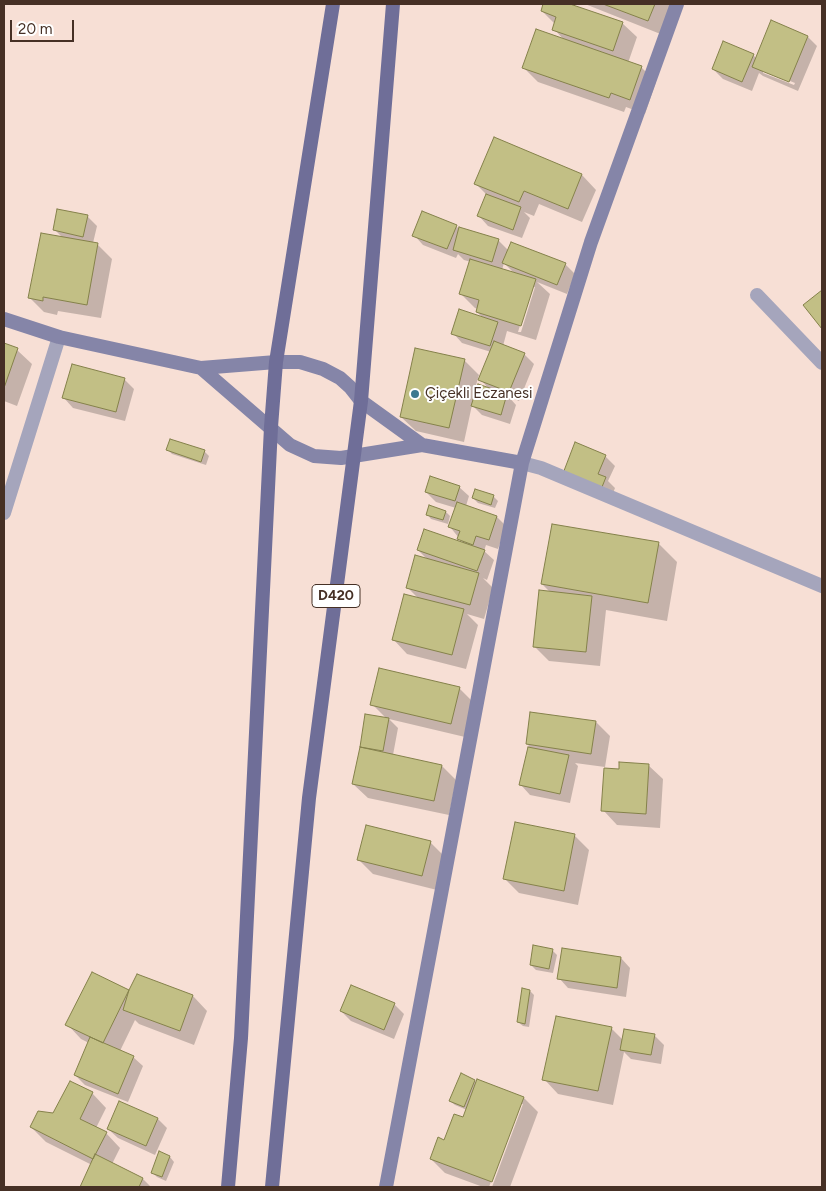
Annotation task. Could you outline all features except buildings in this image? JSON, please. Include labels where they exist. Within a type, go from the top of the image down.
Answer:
[{"type":"main road","points":[[228,1187],[241,1038],[271,427],[276,362],[333,4]]},
{"type":"main road","name":"D420","points":[[272,1187],[309,798],[361,401],[393,4]]},
{"type":"main road","points":[[386,1187],[522,463],[591,242],[677,4]]},
{"type":"main road","points":[[4,319],[59,337],[201,368],[300,362],[323,368],[350,387],[361,401],[422,445]]},
{"type":"main road","points":[[201,368],[290,445],[308,454],[327,458],[422,445],[522,463]]},
{"type":"street","points":[[757,295],[822,362]]},
{"type":"street","points":[[4,513],[59,337]]},
{"type":"street","points":[[522,463],[541,468],[822,586]]},
{"type":"place","name":"Çiçekli Eczanesi","points":[[415,394]]}]
